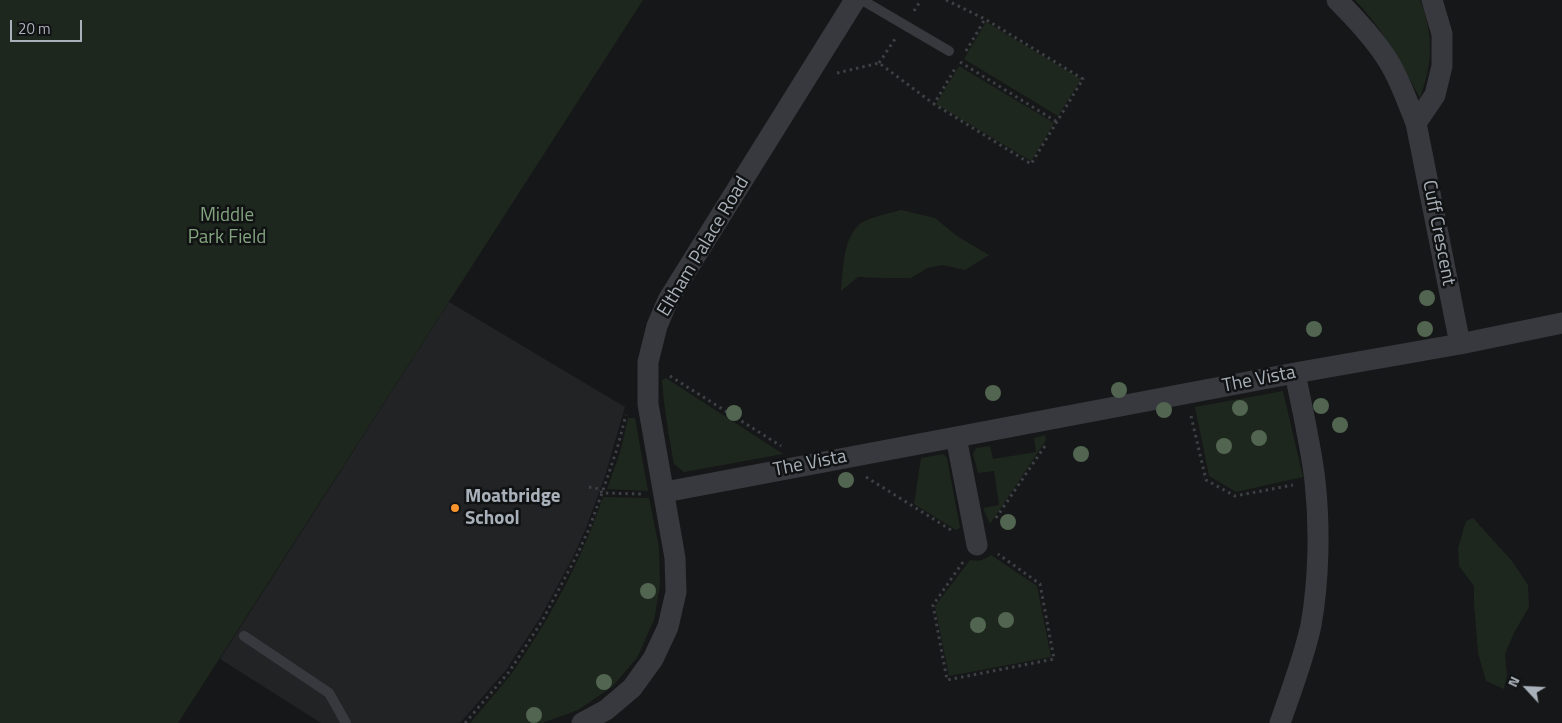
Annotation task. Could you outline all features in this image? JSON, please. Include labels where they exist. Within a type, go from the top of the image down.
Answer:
[{"type":"street","name":"Eltham Palace Road","points":[[582,723],[606,710],[632,688],[653,659],[668,627],[676,592],[675,558],[665,492],[648,404],[648,362],[657,326],[668,300],[855,0]]},
{"type":"street","name":"Cuff Crescent","points":[[1338,0],[1361,24],[1384,54],[1416,123],[1460,344]]},
{"type":"street","points":[[1416,123],[1435,95],[1442,66],[1442,34],[1432,0]]},
{"type":"street","name":"The Vista","points":[[665,492],[1295,373],[1460,344],[1562,323]]},
{"type":"street","points":[[1280,723],[1302,659],[1310,626],[1316,579],[1317,509],[1315,480],[1295,373]]},
{"type":"street","points":[[956,437],[977,545]]},
{"type":"lane","points":[[862,0],[949,51]]},
{"type":"lane","points":[[244,636],[329,693],[346,723]]},
{"type":"path","points":[[807,79],[879,63],[934,104],[1032,164],[1083,79],[985,19],[946,0]]},
{"type":"path","points":[[965,53],[985,19]]},
{"type":"path","points":[[934,104],[959,61],[1057,122]]},
{"type":"path","points":[[648,362],[809,464]]},
{"type":"path","points":[[1186,394],[1206,480],[1235,496],[1315,480]]},
{"type":"path","points":[[465,723],[509,672],[542,621],[576,558],[602,493],[628,410]]},
{"type":"path","points":[[589,487],[600,489],[602,493],[648,494],[665,492]]},
{"type":"shaded area","name":"Moatbridge School","points":[[449,302],[625,407],[605,476],[573,557],[540,618],[506,670],[460,723],[321,723],[220,659]]},
{"type":"green space","name":"Middle Park Field","points":[[0,0],[643,0],[178,723],[0,723]]},
{"type":"green space","points":[[1355,0],[1420,0],[1428,25],[1430,49],[1427,73],[1420,98],[1383,35]]},
{"type":"green space","points":[[986,22],[1081,79],[1058,116],[964,59]]},
{"type":"green space","points":[[959,66],[1054,123],[1031,161],[936,104]]},
{"type":"green space","points":[[901,210],[935,218],[957,236],[989,255],[965,270],[942,265],[927,268],[911,278],[858,277],[841,291],[843,264],[847,246],[854,230],[868,220]]},
{"type":"green space","points":[[666,378],[783,454],[684,472],[674,464],[663,391],[662,380]]},
{"type":"green space","points":[[1283,391],[1303,477],[1236,492],[1209,476],[1195,407]]},
{"type":"green space","points":[[628,418],[635,418],[648,491],[607,489],[621,449]]},
{"type":"green space","points":[[1045,435],[1046,440],[990,524],[983,508],[999,505],[994,471],[978,473],[973,454],[976,448],[990,446],[993,459],[1036,452],[1034,438]]},
{"type":"green space","points":[[943,454],[947,458],[960,528],[956,530],[914,504],[921,458]]},
{"type":"green space","points":[[603,497],[649,498],[659,547],[660,586],[654,620],[637,658],[612,687],[578,710],[542,723],[470,723],[512,673],[552,610],[575,566]]},
{"type":"green space","points":[[1473,518],[1512,561],[1528,585],[1529,607],[1514,633],[1505,654],[1507,675],[1504,689],[1486,681],[1478,653],[1474,586],[1459,566],[1458,548],[1466,521]]},
{"type":"green space","points":[[991,555],[1037,586],[1051,657],[949,676],[935,606],[970,560],[981,560]]},
{"type":"place","name":"Moatbridge School","points":[[455,508]]}]
